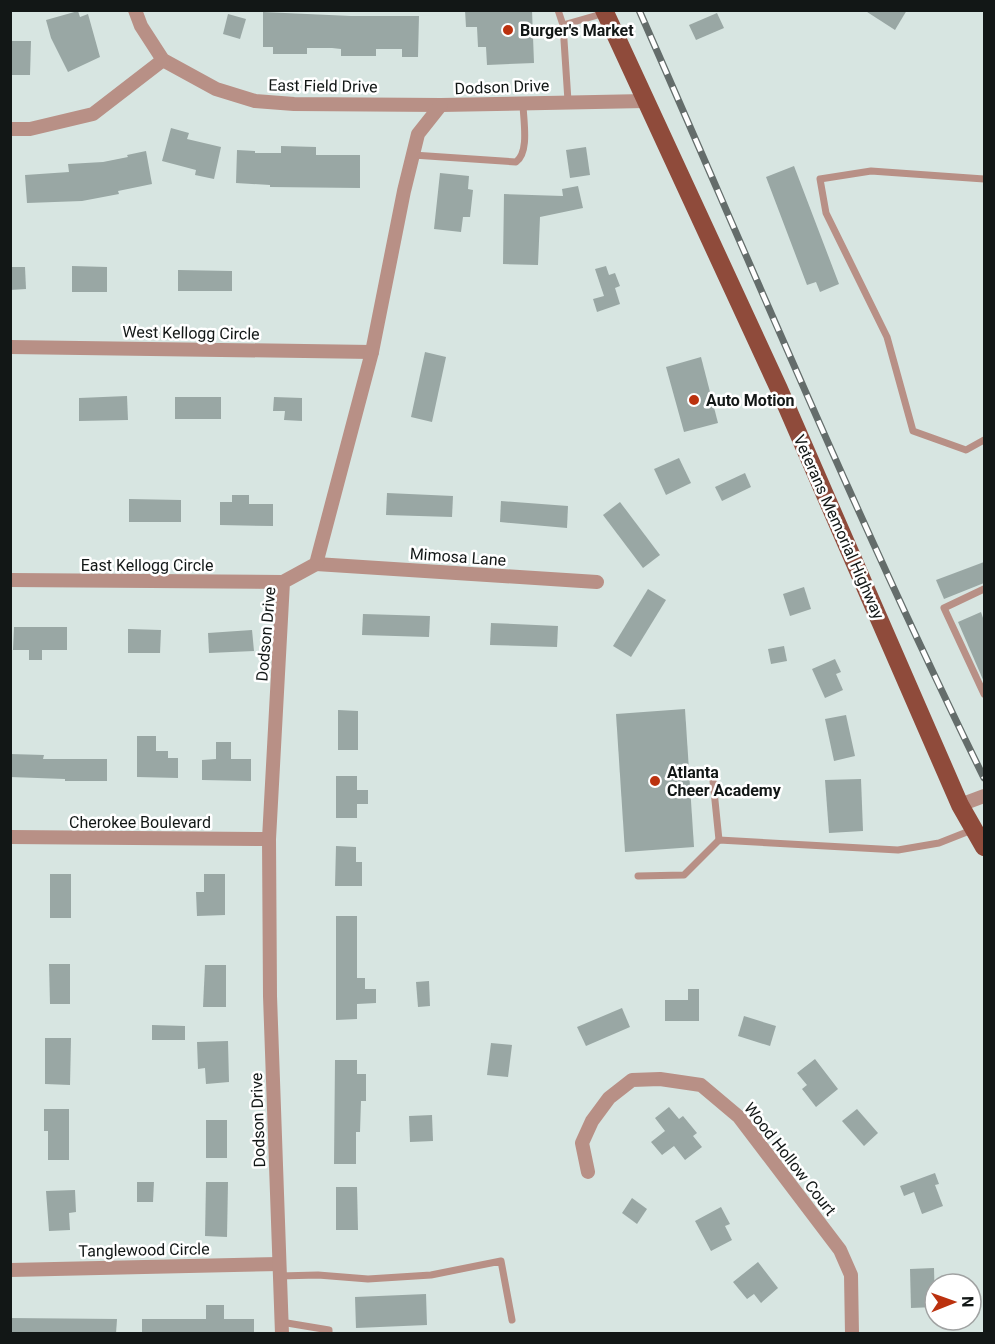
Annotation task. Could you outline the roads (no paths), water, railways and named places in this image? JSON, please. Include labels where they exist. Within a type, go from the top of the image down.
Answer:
[{"type":"main road","name":"Veterans Memorial Highway","points":[[605,12],[779,389],[960,805],[984,847]]},
{"type":"street","name":"East Field Drive","points":[[135,10],[141,26],[163,60],[216,89],[255,101],[294,104],[441,105]]},
{"type":"street","points":[[10,129],[30,129],[93,114],[163,60]]},
{"type":"street","name":"Dodson Drive","points":[[282,1328],[270,996],[269,839],[283,582],[316,564],[372,352],[418,134],[441,105],[645,101]]},
{"type":"street","name":"West Kellogg Circle","points":[[10,347],[372,352]]},
{"type":"street","name":"Mimosa Lane","points":[[316,564],[597,582]]},
{"type":"street","name":"East Kellogg Circle","points":[[10,580],[283,582]]},
{"type":"street","points":[[960,805],[984,796]]},
{"type":"street","name":"Cherokee Boulevard","points":[[10,837],[269,839]]},
{"type":"street","name":"Wood Hollow Court","points":[[588,1172],[582,1143],[592,1121],[609,1098],[632,1080],[660,1078],[701,1085],[739,1117],[840,1250],[851,1275],[852,1334]]},
{"type":"street","name":"Tanglewood Circle","points":[[10,1270],[279,1270]]},
{"type":"lane","points":[[558,10],[563,25],[568,101]]},
{"type":"lane","points":[[563,25],[605,12]]},
{"type":"lane","points":[[413,155],[516,162],[522,158],[524,150],[523,103]]},
{"type":"lane","points":[[984,179],[871,171],[820,179],[826,213],[887,337],[913,430],[966,450],[984,440]]},
{"type":"lane","points":[[984,589],[944,608],[984,694]]},
{"type":"lane","points":[[712,771],[719,840]]},
{"type":"lane","points":[[638,876],[684,875],[719,840],[898,850],[939,843],[974,830]]},
{"type":"lane","points":[[279,1270],[368,1280],[431,1275],[501,1261],[512,1320]]},
{"type":"lane","points":[[282,1328],[329,1332]]},
{"type":"railway","points":[[639,10],[850,492],[984,778]]},
{"type":"place","name":"Burger's Market","points":[[508,30]]},
{"type":"place","name":"Auto Motion","points":[[694,400]]},
{"type":"place","name":"Atlanta Cheer Academy","points":[[655,781]]}]
